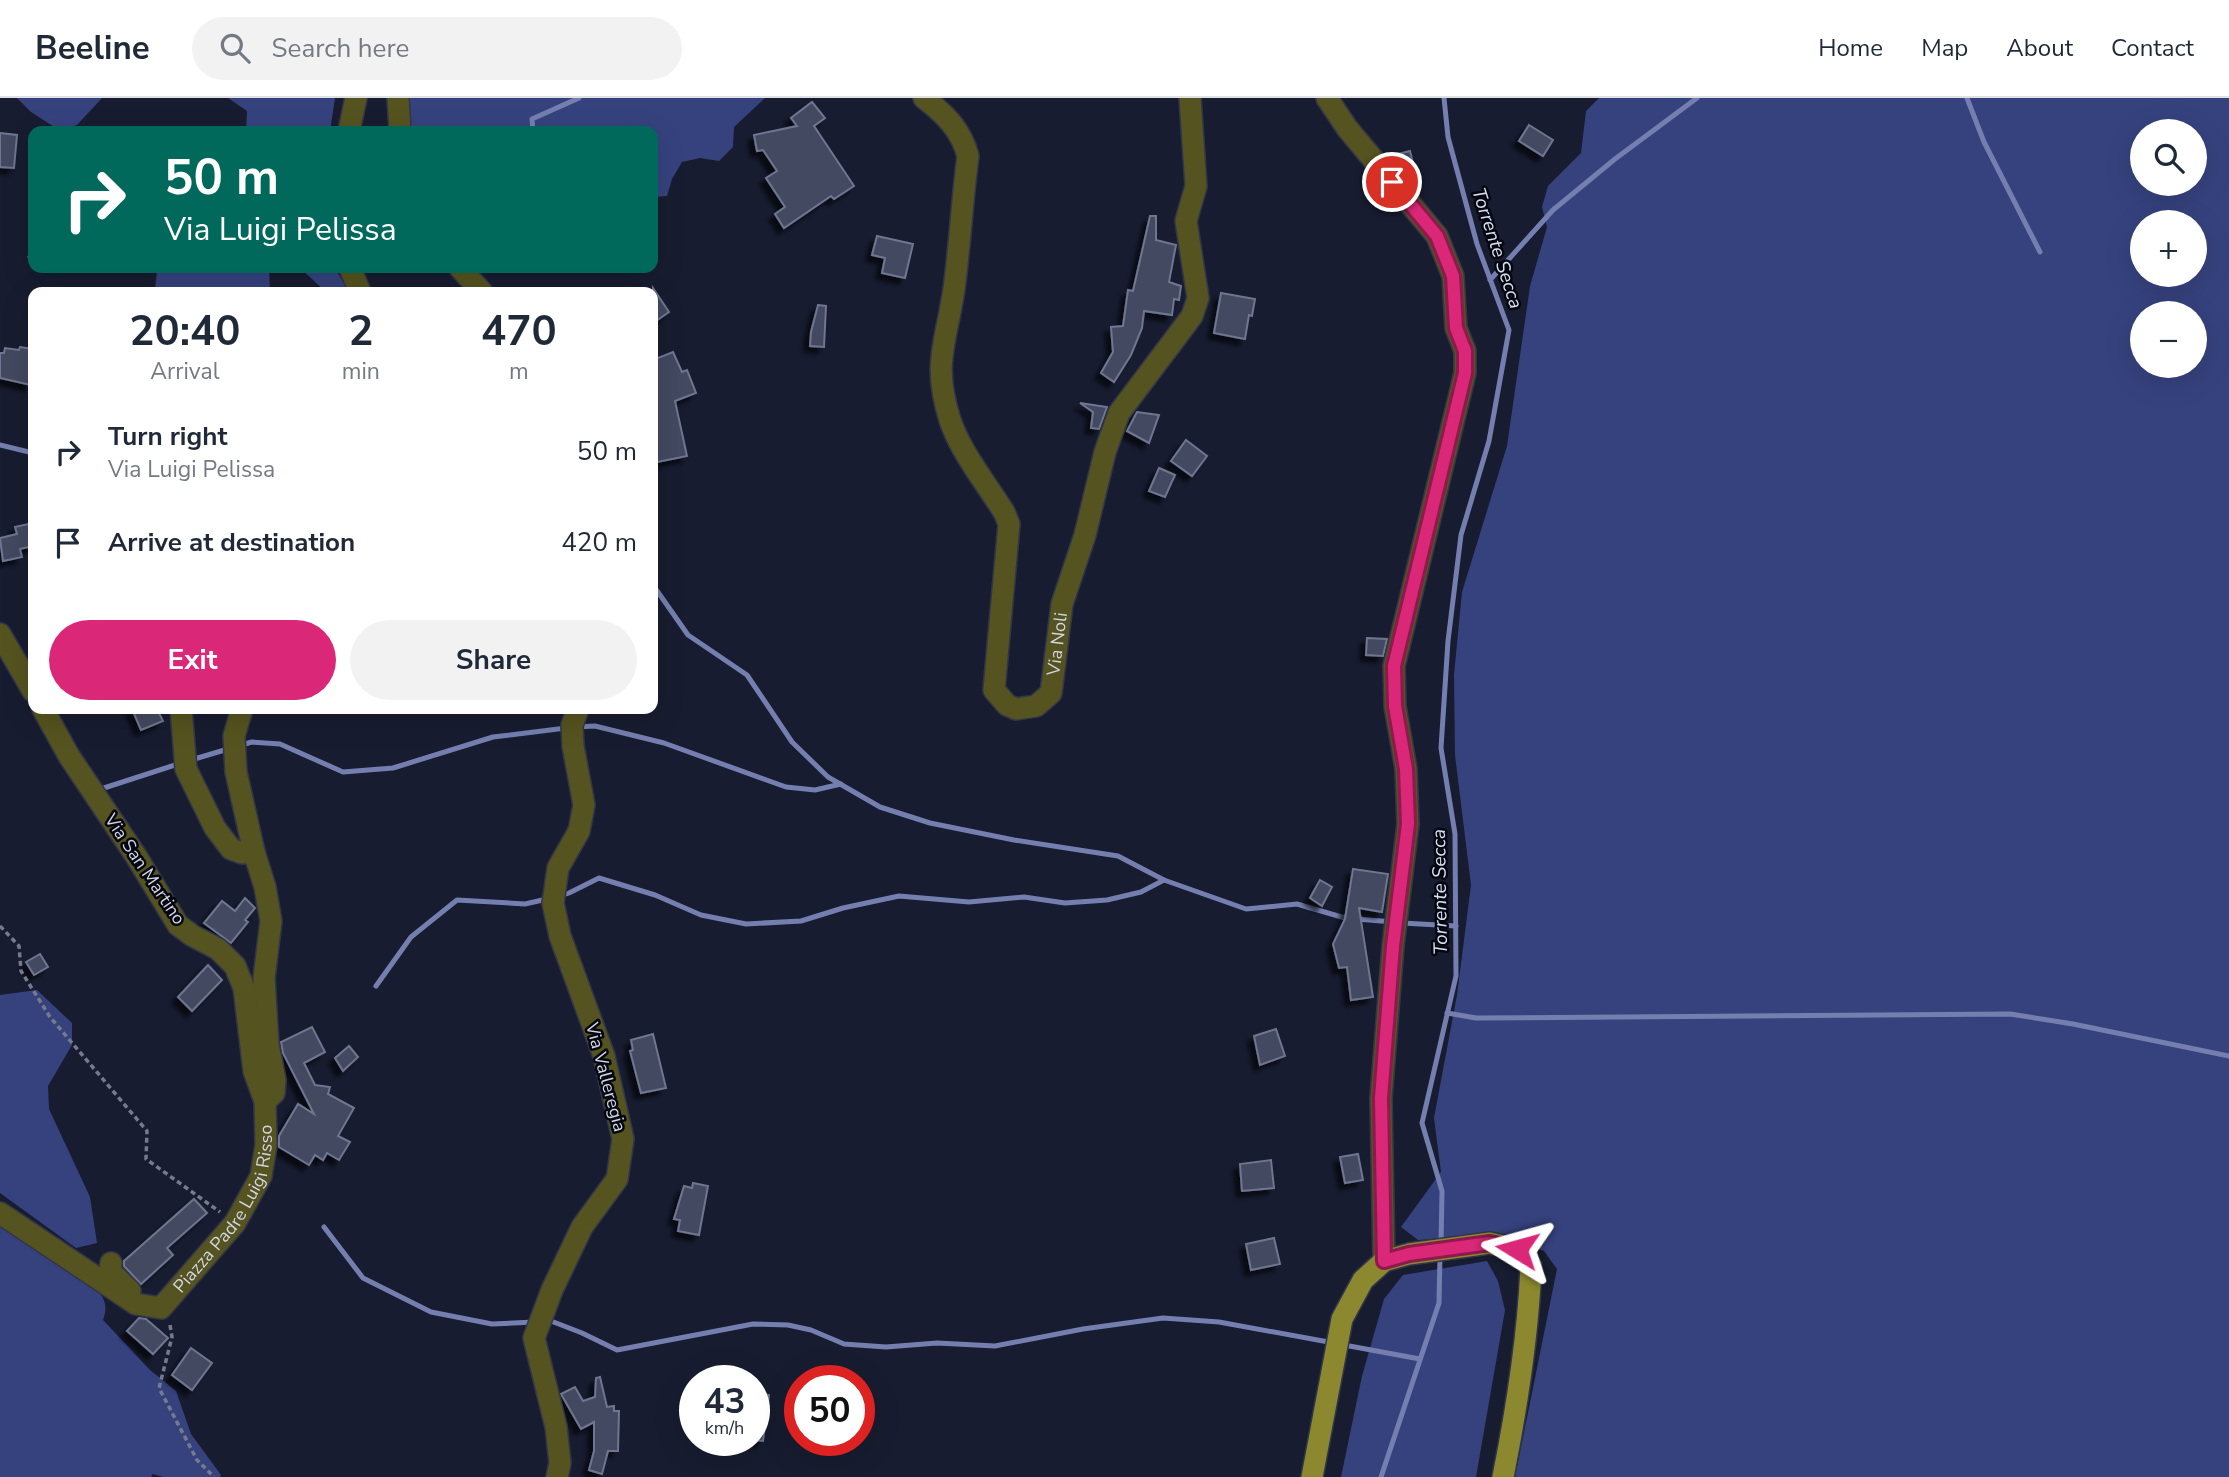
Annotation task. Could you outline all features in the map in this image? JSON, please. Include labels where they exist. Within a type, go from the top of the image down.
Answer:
[{"type":"main road","points":[[1312,1477],[1342,1319],[1363,1280],[1384,1261],[1409,1254],[1490,1243],[1517,1249],[1531,1266],[1530,1303],[1520,1389],[1503,1477]]},
{"type":"street","points":[[350,126],[356,98]]},
{"type":"street","points":[[398,98],[400,126]]},
{"type":"street","name":"Via Noli","points":[[924,98],[952,124],[963,139],[968,156],[953,291],[941,348],[940,380],[950,421],[960,443],[1009,524],[994,690],[1007,705],[1026,709],[1036,706],[1051,692],[1062,604],[1085,535],[1105,452],[1119,413],[1192,316],[1198,298],[1186,221],[1196,186],[1190,98]]},
{"type":"street","points":[[1327,98],[1347,128],[1437,236],[1453,276],[1456,328],[1465,351],[1465,373],[1394,666],[1395,706],[1406,769],[1408,824],[1393,946],[1381,1098],[1384,1261]]},
{"type":"street","points":[[465,273],[477,287]]},
{"type":"street","points":[[0,634],[28,682]]},
{"type":"street","name":"Via San Martino","points":[[46,714],[69,756],[136,856],[178,925],[218,949],[235,966],[244,988],[254,1072],[265,1101]]},
{"type":"street","points":[[181,714],[186,769],[215,828],[231,849],[242,853],[254,852]]},
{"type":"street","points":[[241,714],[234,736],[236,772],[271,921],[264,978],[268,1044],[275,1080],[274,1093],[265,1101]]},
{"type":"street","name":"Via Valleregia","points":[[557,1477],[561,1463],[556,1427],[534,1338],[552,1290],[582,1227],[618,1179],[623,1139],[604,1056],[560,936],[553,903],[558,868],[579,831],[584,805],[573,746],[572,725],[576,714]]},
{"type":"street","name":"Piazza Padre Luigi Risso","points":[[153,1307],[235,1223],[261,1176],[266,1145],[265,1101]]},
{"type":"street","points":[[0,1213],[113,1290],[136,1304],[153,1307]]},
{"type":"street","points":[[111,1263],[110,1271],[153,1307]]},
{"type":"path","points":[[0,926],[19,946],[21,971],[50,1017],[147,1131],[146,1159],[235,1223]]},
{"type":"path","points":[[153,1307],[173,1330],[159,1388],[197,1460],[214,1477]]},
{"type":"shaded area","points":[[17,98],[102,98],[73,126],[53,126],[31,112]]},
{"type":"shaded area","points":[[228,98],[335,98],[331,126],[246,126],[247,111]]},
{"type":"shaded area","points":[[408,98],[765,98],[734,127],[733,147],[719,161],[700,158],[682,162],[672,179],[667,196],[658,197],[658,126],[410,126]]},
{"type":"shaded area","points":[[1599,98],[2229,98],[2229,1477],[1515,1477],[1557,1269],[1544,1251],[1500,1234],[1418,1240],[1401,1227],[1441,1172],[1434,1118],[1457,995],[1471,885],[1455,755],[1454,675],[1462,592],[1507,446],[1530,286],[1547,227],[1542,207],[1548,186],[1581,153],[1586,111]]},
{"type":"shaded area","points":[[157,273],[269,273],[270,287],[155,287]]},
{"type":"shaded area","points":[[305,273],[338,273],[346,287],[321,287]]},
{"type":"shaded area","points":[[37,990],[72,1023],[72,1045],[48,1086],[49,1109],[90,1197],[97,1243],[76,1248],[0,1193],[0,995]]},
{"type":"shaded area","points":[[0,1225],[96,1288],[105,1303],[103,1320],[150,1370],[176,1391],[191,1434],[220,1477],[163,1477],[153,1474],[151,1477],[0,1477]]},
{"type":"shaded area","points":[[1487,1261],[1498,1281],[1505,1310],[1476,1477],[1341,1477],[1362,1376],[1384,1299],[1403,1275]]},
{"type":"building","points":[[812,102],[825,118],[814,126],[854,186],[834,199],[831,196],[784,228],[775,214],[785,207],[766,178],[777,171],[763,150],[757,151],[754,135],[797,126],[791,118]]},
{"type":"building","points":[[1529,125],[1553,140],[1543,156],[1519,141]]},
{"type":"building","points":[[0,133],[17,135],[14,168],[0,167]]},
{"type":"building","points":[[1410,151],[1414,167],[1399,170],[1394,155]]},
{"type":"building","points":[[1150,216],[1156,216],[1156,240],[1176,245],[1169,282],[1181,286],[1179,300],[1174,299],[1172,315],[1144,311],[1142,328],[1131,355],[1114,382],[1101,373],[1113,352],[1111,327],[1123,326],[1128,290],[1133,291]]},
{"type":"building","points":[[877,236],[913,244],[905,278],[882,273],[885,258],[872,255]]},
{"type":"building","points":[[1221,293],[1255,299],[1245,339],[1214,333]]},
{"type":"building","points":[[658,296],[669,312],[658,320]]},
{"type":"building","points":[[818,305],[826,306],[824,347],[810,346]]},
{"type":"building","points":[[20,347],[28,348],[28,384],[0,378],[0,353],[4,353],[5,348],[19,350]]},
{"type":"building","points":[[673,352],[682,372],[687,370],[696,393],[675,401],[687,456],[658,462],[658,358]]},
{"type":"building","points":[[1080,403],[1107,407],[1099,429],[1091,428],[1093,412]]},
{"type":"building","points":[[1137,412],[1159,415],[1149,443],[1127,431]]},
{"type":"building","points":[[1186,440],[1207,456],[1192,476],[1171,461]]},
{"type":"building","points":[[1159,468],[1175,475],[1165,497],[1149,491]]},
{"type":"building","points":[[28,524],[28,547],[20,549],[22,557],[3,561],[0,538],[17,534],[15,527]]},
{"type":"building","points":[[1367,638],[1387,639],[1383,656],[1366,655]]},
{"type":"building","points":[[134,714],[160,714],[163,721],[141,730]]},
{"type":"building","points":[[1353,869],[1388,874],[1382,912],[1359,908],[1373,997],[1351,1000],[1347,967],[1339,968],[1333,944],[1345,919]]},
{"type":"building","points":[[1320,880],[1332,887],[1322,906],[1310,898]]},
{"type":"building","points":[[245,898],[255,908],[245,920],[248,922],[231,943],[204,923],[222,901],[235,911]]},
{"type":"building","points":[[40,954],[48,967],[34,975],[26,962]]},
{"type":"building","points":[[208,965],[222,980],[192,1011],[178,997]]},
{"type":"building","points":[[312,1027],[325,1052],[304,1063],[315,1085],[330,1087],[328,1094],[354,1108],[338,1136],[350,1142],[339,1160],[327,1153],[323,1160],[315,1155],[309,1165],[279,1147],[279,1136],[298,1104],[314,1114],[283,1053],[281,1042]]},
{"type":"building","points":[[1276,1029],[1285,1056],[1260,1065],[1254,1036]]},
{"type":"building","points":[[653,1034],[666,1088],[641,1093],[630,1051],[633,1050],[631,1040]]},
{"type":"building","points":[[349,1046],[358,1057],[343,1071],[335,1058]]},
{"type":"building","points":[[1358,1154],[1363,1180],[1345,1183],[1340,1157]]},
{"type":"building","points":[[1271,1160],[1274,1188],[1242,1191],[1240,1164]]},
{"type":"building","points":[[693,1183],[708,1186],[699,1235],[678,1231],[680,1220],[674,1219],[684,1186],[692,1188]]},
{"type":"building","points":[[194,1199],[207,1213],[167,1248],[173,1255],[141,1284],[124,1266],[124,1261]]},
{"type":"building","points":[[1274,1238],[1280,1264],[1251,1270],[1246,1244]]},
{"type":"building","points":[[139,1318],[146,1319],[168,1338],[153,1354],[127,1331]]},
{"type":"building","points":[[191,1348],[212,1363],[192,1390],[172,1375]]},
{"type":"building","points":[[600,1377],[607,1407],[614,1406],[614,1411],[619,1411],[618,1451],[608,1451],[602,1474],[589,1470],[594,1451],[594,1422],[581,1429],[561,1394],[575,1387],[583,1401],[595,1397],[596,1378]]},
{"type":"waterway","points":[[533,126],[532,119],[579,98]]},
{"type":"waterway","name":"Torrente Secca","points":[[1441,1246],[1442,1191],[1422,1123],[1456,976],[1455,834],[1441,748],[1448,641],[1461,535],[1489,441],[1509,330],[1477,244],[1448,137],[1444,98]]},
{"type":"waterway","points":[[1490,280],[1553,210],[1615,159],[1697,98]]},
{"type":"waterway","points":[[1967,98],[1984,142],[2040,252]]},
{"type":"waterway","points":[[0,445],[28,452]]},
{"type":"waterway","points":[[658,592],[688,635],[747,675],[792,742],[828,777],[880,807],[930,823],[1014,840],[1118,856],[1164,880],[1246,909],[1297,904],[1345,918],[1393,922]]},
{"type":"waterway","points":[[575,727],[595,726],[664,743],[786,787],[815,790],[841,784]]},
{"type":"waterway","points":[[241,745],[252,742],[280,744],[343,772],[393,768],[493,737],[566,728]]},
{"type":"waterway","points":[[191,760],[228,749]]},
{"type":"waterway","points":[[104,788],[181,763]]},
{"type":"waterway","points":[[560,896],[599,878],[655,895],[701,915],[746,924],[801,921],[843,908],[899,896],[969,902],[1024,897],[1065,903],[1107,900],[1141,892],[1164,880]]},
{"type":"waterway","points":[[376,986],[411,937],[457,900],[525,904],[547,899]]},
{"type":"waterway","points":[[1402,923],[1456,926]]},
{"type":"waterway","points":[[1447,1013],[1476,1018],[2010,1014],[2229,1056]]},
{"type":"waterway","points":[[324,1227],[363,1278],[431,1312],[492,1324],[535,1322]]},
{"type":"waterway","name":"Torrente Secca","points":[[1381,1477],[1439,1303],[1440,1256]]},
{"type":"waterway","points":[[545,1321],[582,1333],[617,1350],[753,1324],[788,1325],[811,1330],[844,1344],[886,1347],[937,1343],[995,1346],[1083,1329],[1163,1318],[1219,1322],[1334,1343]]},
{"type":"waterway","points":[[1344,1345],[1420,1359]]},
{"type":"route","points":[[1392,182],[1437,236],[1453,276],[1456,328],[1465,351],[1465,373],[1394,666],[1395,706],[1406,769],[1408,824],[1393,946],[1381,1098],[1384,1261],[1409,1254],[1490,1243],[1517,1249]]}]
